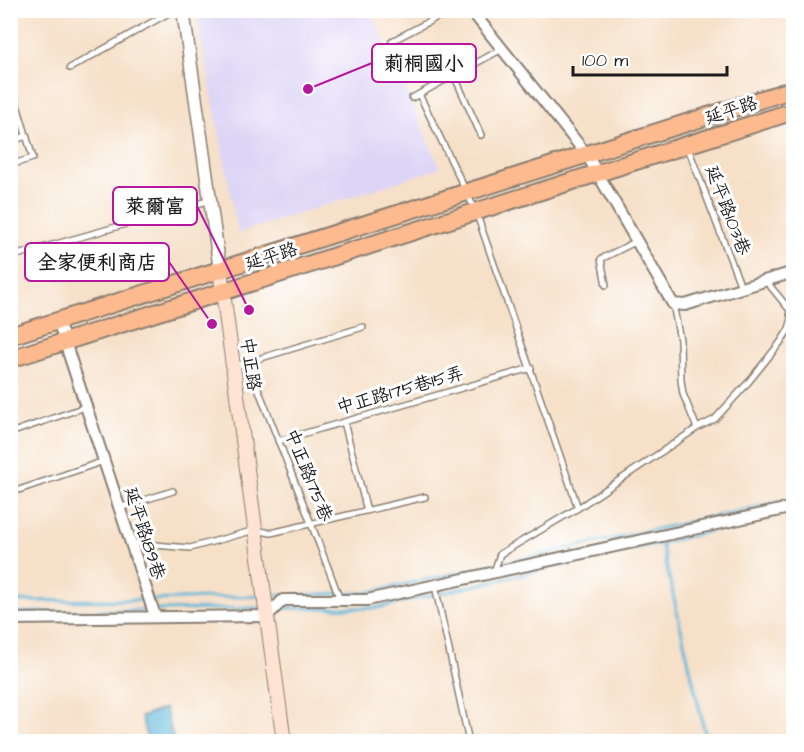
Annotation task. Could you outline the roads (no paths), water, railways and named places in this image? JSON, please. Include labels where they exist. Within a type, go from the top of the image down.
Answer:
[{"type":"main road","name":"延平路","points":[[10,336],[794,89]]},
{"type":"main road","name":"延平路","points":[[10,359],[794,111]]},
{"type":"main road","name":"中正路","points":[[220,270],[284,741]]},
{"type":"street","name":"中正路","points":[[183,10],[212,200],[220,270]]},
{"type":"street","points":[[471,10],[587,155],[673,304],[685,305],[794,272]]},
{"type":"street","name":"延平路189巷","points":[[58,321],[155,616]]},
{"type":"street","points":[[10,619],[267,616],[283,600],[368,600],[794,507]]},
{"type":"lane","points":[[70,68],[174,10]]},
{"type":"lane","points":[[392,41],[452,10]]},
{"type":"lane","points":[[412,98],[502,49]]},
{"type":"lane","points":[[454,75],[481,135]]},
{"type":"lane","points":[[10,82],[33,158],[10,165]]},
{"type":"lane","points":[[419,94],[476,212],[578,508]]},
{"type":"lane","points":[[10,141],[27,136]]},
{"type":"lane","name":"延平路103巷","points":[[687,145],[741,287]]},
{"type":"lane","points":[[10,257],[212,200]]},
{"type":"lane","points":[[606,285],[601,259],[637,241]]},
{"type":"lane","points":[[493,573],[500,554],[578,508],[697,428],[715,419],[746,385],[789,329],[793,314],[766,280]]},
{"type":"lane","points":[[673,304],[680,340],[683,394],[697,428]]},
{"type":"lane","points":[[234,366],[363,327]]},
{"type":"lane","name":"中正路175巷","points":[[248,362],[312,522],[340,600]]},
{"type":"lane","name":"中正路175巷15弄","points":[[278,441],[531,368]]},
{"type":"lane","points":[[10,433],[86,407]]},
{"type":"lane","points":[[344,422],[367,511]]},
{"type":"lane","points":[[10,493],[104,461]]},
{"type":"lane","points":[[119,508],[173,491]]},
{"type":"lane","points":[[131,543],[190,548],[255,530],[271,533],[425,497]]},
{"type":"lane","points":[[435,586],[469,741]]},
{"type":"water","points":[[165,708],[174,741],[148,741],[141,717]]},
{"type":"waterway","points":[[293,595],[366,593],[794,499]]},
{"type":"waterway","points":[[279,608],[376,608],[764,519]]},
{"type":"waterway","points":[[661,542],[707,742]]},
{"type":"waterway","points":[[269,595],[284,595]]},
{"type":"waterway","points":[[10,596],[19,601],[146,600]]},
{"type":"waterway","points":[[152,600],[260,596]]},
{"type":"waterway","points":[[156,610],[261,608]]},
{"type":"waterway","points":[[10,613],[150,610]]},
{"type":"place","name":"莿桐國小","points":[[308,89]]},
{"type":"place","name":"萊爾富","points":[[249,310]]},
{"type":"place","name":"全家便利商店","points":[[212,324]]}]
